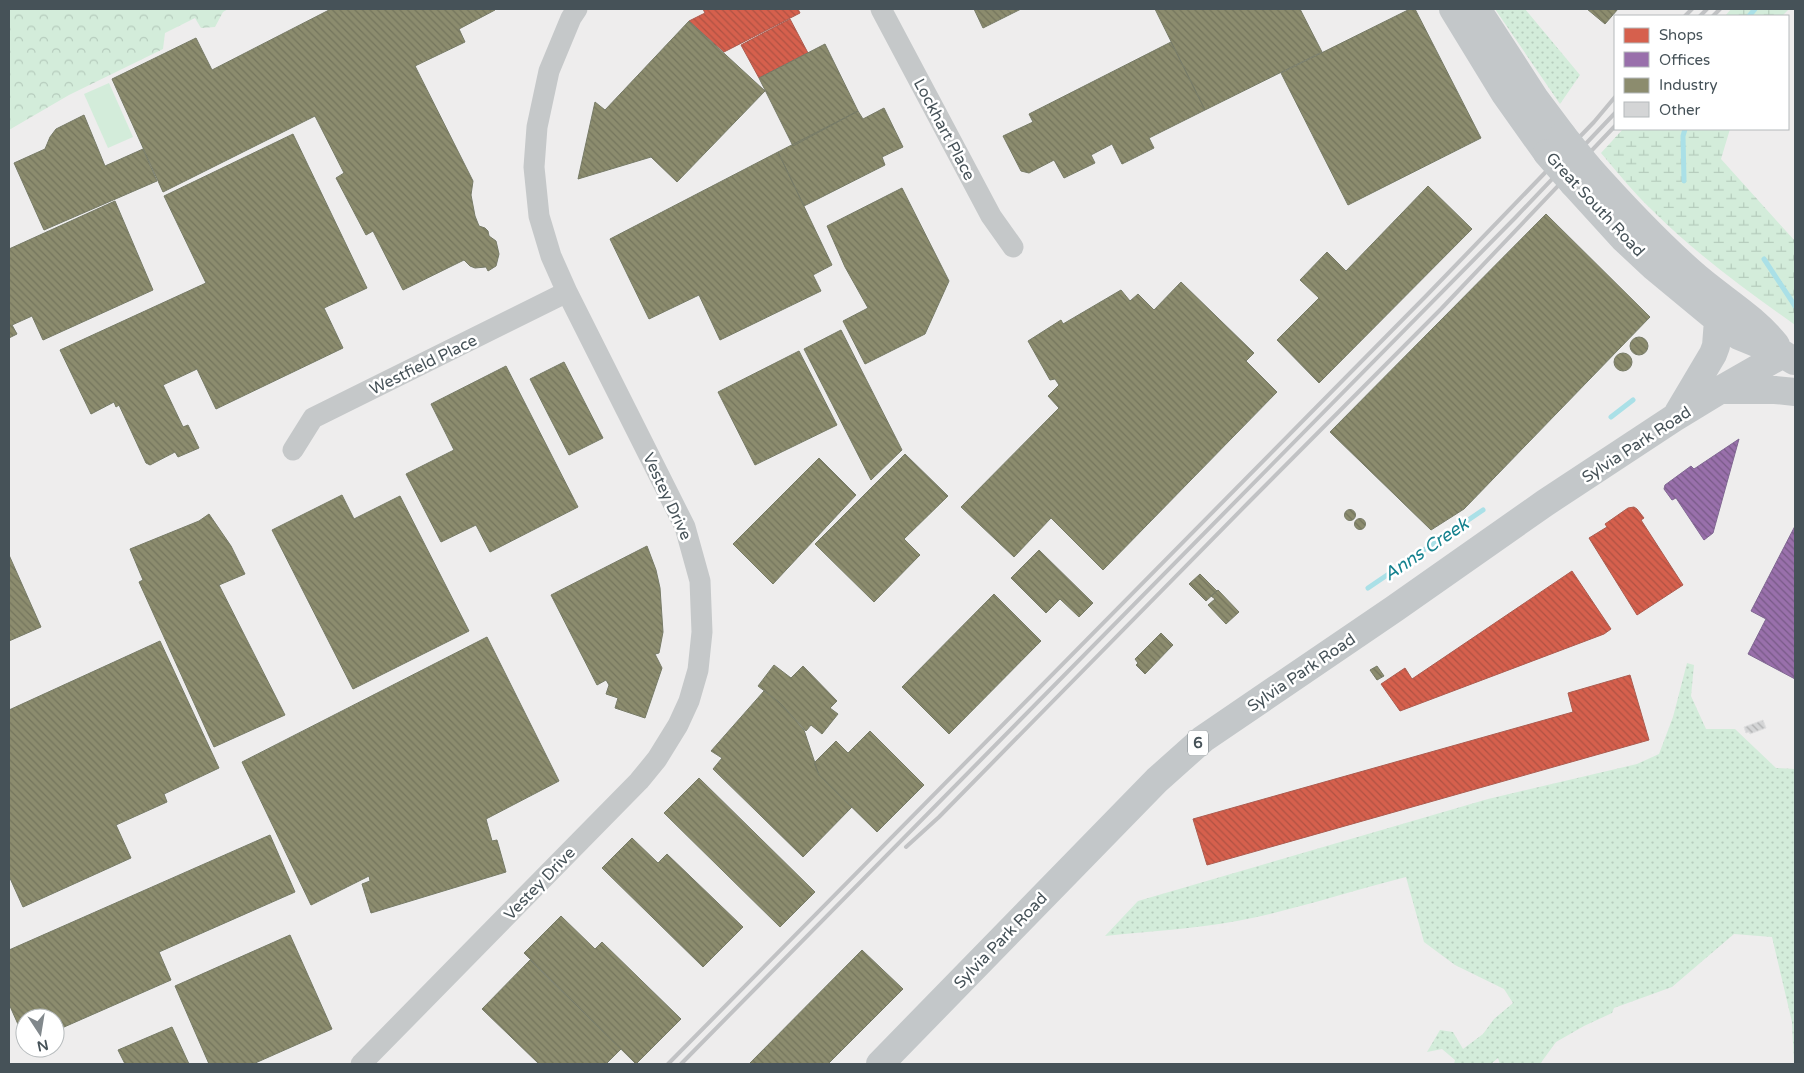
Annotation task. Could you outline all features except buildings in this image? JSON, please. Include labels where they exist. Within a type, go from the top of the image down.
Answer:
[{"type":"main road","name":"Great South Road","points":[[1453,9],[1505,94],[1555,144],[1581,175],[1624,239],[1654,267],[1739,336],[1789,358]]},
{"type":"main road","name":"Great South Road","points":[[1476,9],[1516,71],[1555,144]]},
{"type":"main road","name":"Great South Road","points":[[1581,175],[1623,207],[1693,274],[1764,330],[1789,358]]},
{"type":"main road","points":[[1674,418],[1713,354],[1716,346],[1718,320]]},
{"type":"main road","name":"Sylvia Park Road","points":[[880,1064],[1156,780],[1203,738],[1394,610],[1544,503],[1674,418],[1720,390],[1789,358]]},
{"type":"main road","points":[[1720,390],[1795,392]]},
{"type":"street","name":"Vestey Drive","points":[[361,1064],[639,781],[657,759],[678,725],[689,701],[698,670],[703,618],[700,581],[685,527],[567,292],[551,256],[539,216],[534,167],[537,126],[549,71],[571,18],[577,9]]},
{"type":"street","name":"Lockhart Place","points":[[881,9],[991,216],[1013,247]]},
{"type":"street","name":"Westfield Place","points":[[293,450],[313,418],[567,292]]},
{"type":"green space","points":[[9,9],[228,9],[223,12],[215,27],[201,28],[195,18],[165,33],[163,49],[69,95],[9,130]]},
{"type":"green space","points":[[1495,9],[1525,9],[1580,75],[1560,104]]},
{"type":"green space","points":[[1731,9],[1789,9],[1783,15],[1726,15]]},
{"type":"green space","points":[[109,83],[133,137],[108,148],[84,94]]},
{"type":"green space","points":[[1622,130],[1730,130],[1721,159],[1795,241],[1795,325],[1740,285],[1669,226],[1626,183],[1601,153]]},
{"type":"green space","points":[[1687,663],[1694,665],[1691,696],[1706,729],[1735,729],[1776,768],[1795,769],[1795,1064],[1792,1022],[1772,937],[1734,934],[1672,987],[1614,1008],[1612,1013],[1556,1042],[1540,1064],[1500,1064],[1498,1058],[1491,1064],[1454,1064],[1455,1060],[1442,1049],[1427,1052],[1440,1030],[1453,1032],[1463,1049],[1483,1034],[1494,1019],[1513,1003],[1504,989],[1455,965],[1424,942],[1406,877],[1259,917],[1221,924],[1105,936],[1138,901],[1488,799],[1637,764],[1659,754],[1673,717]]},
{"type":"waterway","name":"Anns Creek","points":[[1750,15],[1755,9]]},
{"type":"waterway","name":"Anns Creek","points":[[1684,181],[1683,136],[1685,130]]},
{"type":"waterway","name":"Anns Creek","points":[[1764,259],[1795,306]]},
{"type":"waterway","name":"Anns Creek","points":[[1611,417],[1633,400]]},
{"type":"waterway","name":"Anns Creek","points":[[1368,588],[1483,510]]},
{"type":"railway","points":[[1686,15],[1692,9]]},
{"type":"railway","points":[[1701,15],[1707,9]]},
{"type":"railway","points":[[1714,15],[1720,9]]},
{"type":"railway","points":[[668,1064],[1426,296],[1594,122],[1614,98]]},
{"type":"railway","points":[[681,1064],[1515,218],[1614,114]]},
{"type":"railway","points":[[906,847],[939,817],[1441,309],[1614,127]]}]
